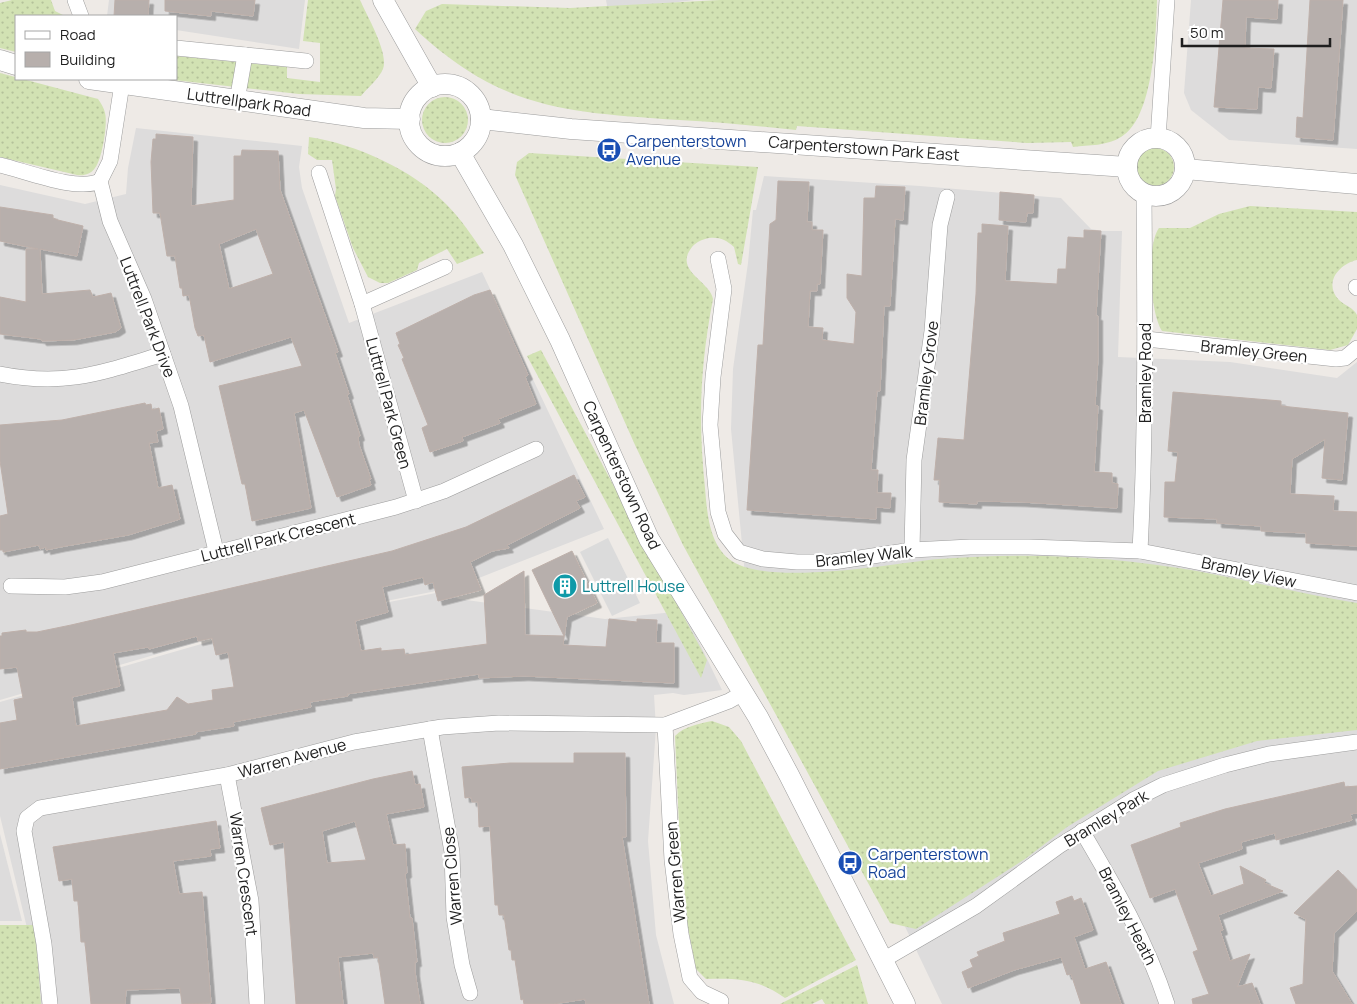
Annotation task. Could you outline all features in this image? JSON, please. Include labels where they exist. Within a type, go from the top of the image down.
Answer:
[{"type":"street","points":[[74,0],[81,15]]},
{"type":"street","points":[[383,0],[432,88]]},
{"type":"street","points":[[1158,139],[1167,0]]},
{"type":"street","points":[[178,48],[306,61]]},
{"type":"street","points":[[237,101],[244,55]]},
{"type":"street","points":[[0,60],[15,65]]},
{"type":"street","name":"Luttrellpark Road","points":[[96,80],[364,118],[410,119]]},
{"type":"street","points":[[0,165],[76,184],[93,184],[100,181],[110,161],[122,84]]},
{"type":"street","points":[[443,84],[465,90],[479,108],[481,119],[476,140],[460,153],[448,156],[429,152],[414,138],[410,119],[416,100],[432,88],[443,84]]},
{"type":"street","name":"Carpenterstown Park East","points":[[481,119],[571,129],[1127,167]]},
{"type":"street","points":[[1158,139],[1175,145],[1184,160],[1185,169],[1183,178],[1171,192],[1153,196],[1144,194],[1132,183],[1127,167],[1133,150],[1140,143],[1158,139]]},
{"type":"street","name":"Carpenterstown Road","points":[[460,153],[513,245],[560,340],[649,539],[743,693],[789,775],[906,1004]]},
{"type":"street","points":[[1185,169],[1357,184]]},
{"type":"street","name":"Luttrell Park Green","points":[[319,173],[362,304],[416,501]]},
{"type":"street","name":"Luttrell Park Drive","points":[[100,181],[110,221],[144,299],[186,424],[216,551]]},
{"type":"street","name":"Bramley Road","points":[[1140,551],[1144,467],[1146,339],[1144,194]]},
{"type":"street","name":"Bramley Grove","points":[[912,550],[914,460],[932,332],[940,225],[948,196]]},
{"type":"street","name":"Bramley Walk","points":[[718,259],[724,289],[713,377],[710,424],[718,512],[728,539],[740,552],[751,556],[794,562],[833,562],[912,550],[1029,547],[1140,551]]},
{"type":"street","points":[[362,304],[445,267]]},
{"type":"street","name":"Bramley Green","points":[[1146,339],[1336,359],[1345,358],[1357,348]]},
{"type":"street","points":[[0,374],[21,379],[70,380],[163,354]]},
{"type":"street","name":"Luttrell Park Crescent","points":[[11,586],[66,587],[102,582],[216,551],[416,501],[477,477],[536,449]]},
{"type":"street","name":"Bramley View","points":[[1140,551],[1357,594]]},
{"type":"street","name":"Warren Avenue","points":[[50,1004],[44,944],[24,831],[28,818],[40,808],[227,775],[356,741],[430,729],[499,723],[665,725],[724,704],[743,693]]},
{"type":"street","name":"Warren Green","points":[[665,725],[672,860],[680,934],[690,978],[702,992],[721,1001]]},
{"type":"street","name":"Warren Close","points":[[430,729],[452,852],[454,917],[462,965],[470,993]]},
{"type":"street","name":"Bramley Park","points":[[883,960],[976,906],[1082,831],[1133,800],[1171,782],[1224,765],[1269,754],[1357,742]]},
{"type":"street","name":"Warren Crescent","points":[[227,775],[251,901],[258,1004]]},
{"type":"street","name":"Bramley Heath","points":[[1082,831],[1132,919],[1146,948],[1167,1004]]},
{"type":"shaded area","points":[[109,0],[305,0],[299,49],[178,30],[178,15],[107,15]]},
{"type":"shaded area","points":[[606,0],[694,0],[608,11]]},
{"type":"shaded area","points":[[1191,0],[1357,0],[1357,149],[1229,140],[1191,110],[1184,93]]},
{"type":"shaded area","points":[[136,128],[302,146],[299,167],[302,188],[349,323],[482,272],[604,529],[456,587],[236,631],[0,700],[0,185],[85,204],[126,194],[128,168]]},
{"type":"shaded area","points":[[764,176],[920,186],[1061,198],[1091,229],[1122,231],[1118,357],[1230,362],[1337,378],[1357,362],[1357,1004],[942,1004],[747,596],[731,429],[733,369],[748,263],[753,210],[756,210]]},
{"type":"shaded area","points":[[608,538],[640,603],[612,616],[580,552]]},
{"type":"shaded area","points":[[441,592],[459,599],[605,619],[684,611],[722,690],[684,695],[673,693],[654,695],[656,728],[648,841],[656,935],[674,1004],[30,1004],[28,932],[0,816],[0,702],[260,627]]},
{"type":"shaded area","points":[[0,834],[22,921],[0,921]]},
{"type":"green space","points":[[12,0],[51,0],[55,11],[63,15],[15,15],[15,52],[0,48],[0,3]]},
{"type":"green space","points":[[308,0],[360,0],[380,44],[384,62],[383,69],[361,96],[299,94],[174,80],[178,80],[178,56],[287,67],[287,78],[320,82],[320,43],[303,41]]},
{"type":"green space","points":[[720,0],[1157,0],[1156,33],[1151,74],[1147,94],[1132,127],[1116,140],[1098,145],[1073,147],[1071,142],[1027,143],[797,126],[796,130],[602,114],[569,109],[537,102],[507,91],[477,76],[447,56],[415,29],[426,11],[442,4],[570,8]]},
{"type":"green space","points":[[0,73],[15,77],[15,80],[26,80],[98,99],[105,111],[104,141],[98,164],[87,174],[77,175],[0,157]]},
{"type":"green space","points":[[440,97],[450,97],[464,107],[468,120],[464,133],[458,139],[450,143],[440,143],[426,133],[422,125],[422,115],[432,101]]},
{"type":"green space","points":[[309,137],[327,140],[364,152],[383,160],[417,180],[433,192],[451,210],[484,253],[457,264],[447,249],[419,263],[417,270],[388,283],[380,283],[368,277],[353,248],[335,196],[336,189],[332,160],[317,160],[308,154]]},
{"type":"green space","points":[[1155,148],[1168,154],[1174,167],[1168,180],[1155,186],[1142,180],[1136,167],[1142,154]]},
{"type":"green space","points":[[529,153],[758,167],[741,265],[738,264],[734,247],[720,239],[709,238],[700,241],[692,247],[687,255],[687,263],[690,269],[706,287],[713,299],[705,347],[701,440],[710,526],[717,545],[729,559],[746,567],[770,572],[799,573],[971,557],[1036,556],[1101,559],[1197,571],[1357,603],[1357,730],[1257,741],[1158,771],[1067,827],[1025,859],[916,929],[890,923],[683,545],[635,445],[515,175],[517,162]]},
{"type":"green space","points":[[1250,206],[1357,212],[1357,260],[1350,262],[1339,270],[1333,281],[1334,294],[1357,315],[1357,329],[1348,345],[1330,350],[1162,331],[1155,310],[1151,280],[1152,249],[1159,228],[1190,228],[1219,214]]},
{"type":"green space","points":[[541,350],[707,660],[701,678],[527,356]]},
{"type":"green space","points":[[712,721],[729,727],[741,741],[856,960],[785,998],[757,983],[728,979],[706,979],[696,969],[687,923],[679,826],[675,736],[687,728]]},
{"type":"green space","points":[[0,925],[35,925],[41,1004],[0,1004]]},
{"type":"green space","points":[[857,965],[868,1004],[825,1004],[822,999],[812,1004],[780,1004]]},
{"type":"building","points":[[115,0],[149,0],[148,15],[114,15]]},
{"type":"building","points":[[165,0],[255,0],[253,16],[211,11],[211,16],[165,11]]},
{"type":"building","points":[[1223,0],[1278,0],[1277,19],[1246,17],[1245,48],[1274,49],[1271,88],[1258,87],[1257,109],[1214,107]]},
{"type":"building","points":[[1310,0],[1343,0],[1333,140],[1296,137],[1297,117],[1303,118]]},
{"type":"building","points":[[156,134],[193,137],[191,206],[234,200],[234,156],[241,156],[242,150],[278,151],[280,190],[338,352],[335,353],[349,394],[347,395],[360,436],[358,437],[359,445],[371,479],[369,479],[371,485],[337,497],[304,410],[294,413],[311,508],[252,521],[245,484],[242,484],[219,386],[302,366],[291,337],[210,362],[204,335],[198,336],[195,328],[189,295],[183,296],[182,288],[180,288],[175,256],[167,256],[160,213],[153,213],[151,162],[153,139],[156,139]],"holes":[[[256,229],[273,274],[229,289],[219,244]]]},
{"type":"building","points":[[778,181],[809,182],[807,222],[812,222],[812,230],[823,230],[820,284],[817,284],[817,291],[810,291],[808,327],[823,328],[822,340],[854,344],[856,312],[847,298],[847,274],[862,276],[864,198],[875,198],[876,186],[905,187],[903,220],[895,219],[890,306],[884,306],[880,391],[877,391],[871,470],[878,470],[877,493],[891,493],[890,508],[876,507],[876,519],[747,510],[758,345],[763,345],[770,224],[776,220]]},
{"type":"building","points":[[1000,192],[1034,195],[1033,213],[1027,213],[1026,222],[999,220]]},
{"type":"building","points":[[0,207],[53,215],[53,218],[58,220],[83,226],[77,256],[40,249],[42,294],[90,290],[93,297],[111,293],[121,328],[115,332],[73,340],[42,341],[41,339],[0,334],[0,297],[26,302],[26,249],[38,249],[0,241]]},
{"type":"building","points":[[982,224],[1008,226],[1005,281],[1057,284],[1058,269],[1066,269],[1068,237],[1084,238],[1084,230],[1101,231],[1096,316],[1098,316],[1098,358],[1095,405],[1098,406],[1094,472],[1112,473],[1112,483],[1118,484],[1117,508],[1022,502],[977,501],[977,504],[939,502],[940,480],[934,480],[938,438],[964,440],[976,294],[978,233],[982,233]]},
{"type":"building","points":[[490,290],[528,375],[525,377],[536,404],[498,419],[500,423],[462,437],[463,441],[430,452],[422,428],[428,425],[402,359],[404,358],[398,345],[400,344],[396,333],[474,295]]},
{"type":"building","points":[[1173,392],[1281,401],[1281,406],[1348,413],[1342,480],[1322,478],[1325,439],[1292,459],[1290,494],[1334,496],[1333,511],[1357,512],[1357,546],[1306,543],[1306,533],[1261,531],[1261,526],[1217,523],[1217,519],[1164,517],[1165,482],[1175,482],[1178,452],[1168,451]]},
{"type":"building","points":[[145,403],[146,405],[151,404],[152,410],[159,408],[163,429],[156,431],[158,442],[149,443],[158,488],[172,485],[180,519],[128,535],[46,550],[46,547],[40,549],[39,545],[3,552],[3,550],[0,550],[0,516],[8,514],[0,461],[0,425],[62,420]]},
{"type":"building","points":[[574,475],[585,497],[576,501],[580,508],[507,545],[509,548],[492,551],[470,562],[481,590],[438,601],[433,582],[425,585],[423,577],[382,587],[388,612],[355,621],[361,651],[381,648],[381,651],[404,649],[405,655],[487,644],[484,595],[524,571],[525,635],[564,636],[532,570],[572,551],[597,603],[567,617],[563,645],[606,647],[609,619],[637,622],[637,619],[657,620],[656,643],[674,643],[674,683],[524,676],[479,678],[479,674],[347,694],[348,696],[310,702],[311,707],[233,722],[234,726],[0,769],[0,723],[17,720],[14,700],[23,698],[17,667],[0,669],[0,636],[2,636],[2,633],[26,630],[26,632],[37,632],[71,625],[392,551],[466,527]],"holes":[[[197,636],[198,641],[212,638],[216,655],[228,652],[234,687],[212,690],[213,700],[188,704],[177,697],[167,710],[76,726],[72,697],[120,686],[113,653],[148,647],[149,649]]]},
{"type":"building","points":[[574,753],[625,753],[626,837],[622,837],[649,1004],[586,1004],[585,999],[553,1004],[524,1004],[523,999],[521,1000],[515,960],[512,960],[511,950],[509,950],[504,915],[499,915],[498,905],[495,905],[490,826],[479,827],[478,802],[472,802],[471,797],[465,798],[462,767],[510,763],[574,763]]},
{"type":"building","points":[[412,771],[415,785],[420,784],[424,807],[386,814],[393,845],[405,844],[407,873],[405,874],[410,918],[412,918],[417,962],[415,962],[415,972],[420,1004],[385,1004],[378,957],[374,958],[373,953],[338,957],[343,1004],[296,1004],[284,842],[270,845],[261,808],[373,779]],"holes":[[[355,821],[366,860],[327,863],[322,831]]]},
{"type":"building","points":[[1344,782],[1345,787],[1357,786],[1357,813],[1350,814],[1352,820],[1276,840],[1275,833],[1241,842],[1242,849],[1198,863],[1211,896],[1244,884],[1240,866],[1266,880],[1264,883],[1283,891],[1218,915],[1223,930],[1220,931],[1230,961],[1250,954],[1237,987],[1252,983],[1260,1004],[1193,1004],[1192,999],[1209,994],[1193,952],[1198,950],[1175,889],[1150,898],[1131,845],[1181,827],[1180,823],[1225,809]]},
{"type":"building","points":[[216,821],[220,848],[210,849],[211,856],[173,861],[179,894],[202,892],[211,1003],[182,1004],[180,988],[126,990],[125,1004],[91,1004],[85,942],[81,942],[78,901],[74,901],[72,879],[59,881],[53,847]]},
{"type":"building","points":[[1338,870],[1357,890],[1357,911],[1334,933],[1332,971],[1352,1004],[1296,1004],[1290,988],[1303,984],[1306,919],[1294,913]]},
{"type":"building","points":[[1072,896],[1074,901],[1081,898],[1093,930],[1074,937],[1085,969],[1106,962],[1121,1004],[1081,1004],[1071,974],[1067,975],[1061,957],[1014,970],[968,988],[962,972],[973,967],[970,960],[979,956],[977,952],[1005,941],[1003,933],[1060,914],[1056,902]]},
{"type":"place","name":"Carpenterstown Avenue","points":[[609,150]]},
{"type":"place","name":"Luttrell House","points":[[565,586]]},
{"type":"place","name":"Carpenterstown Road","points":[[850,863]]}]
